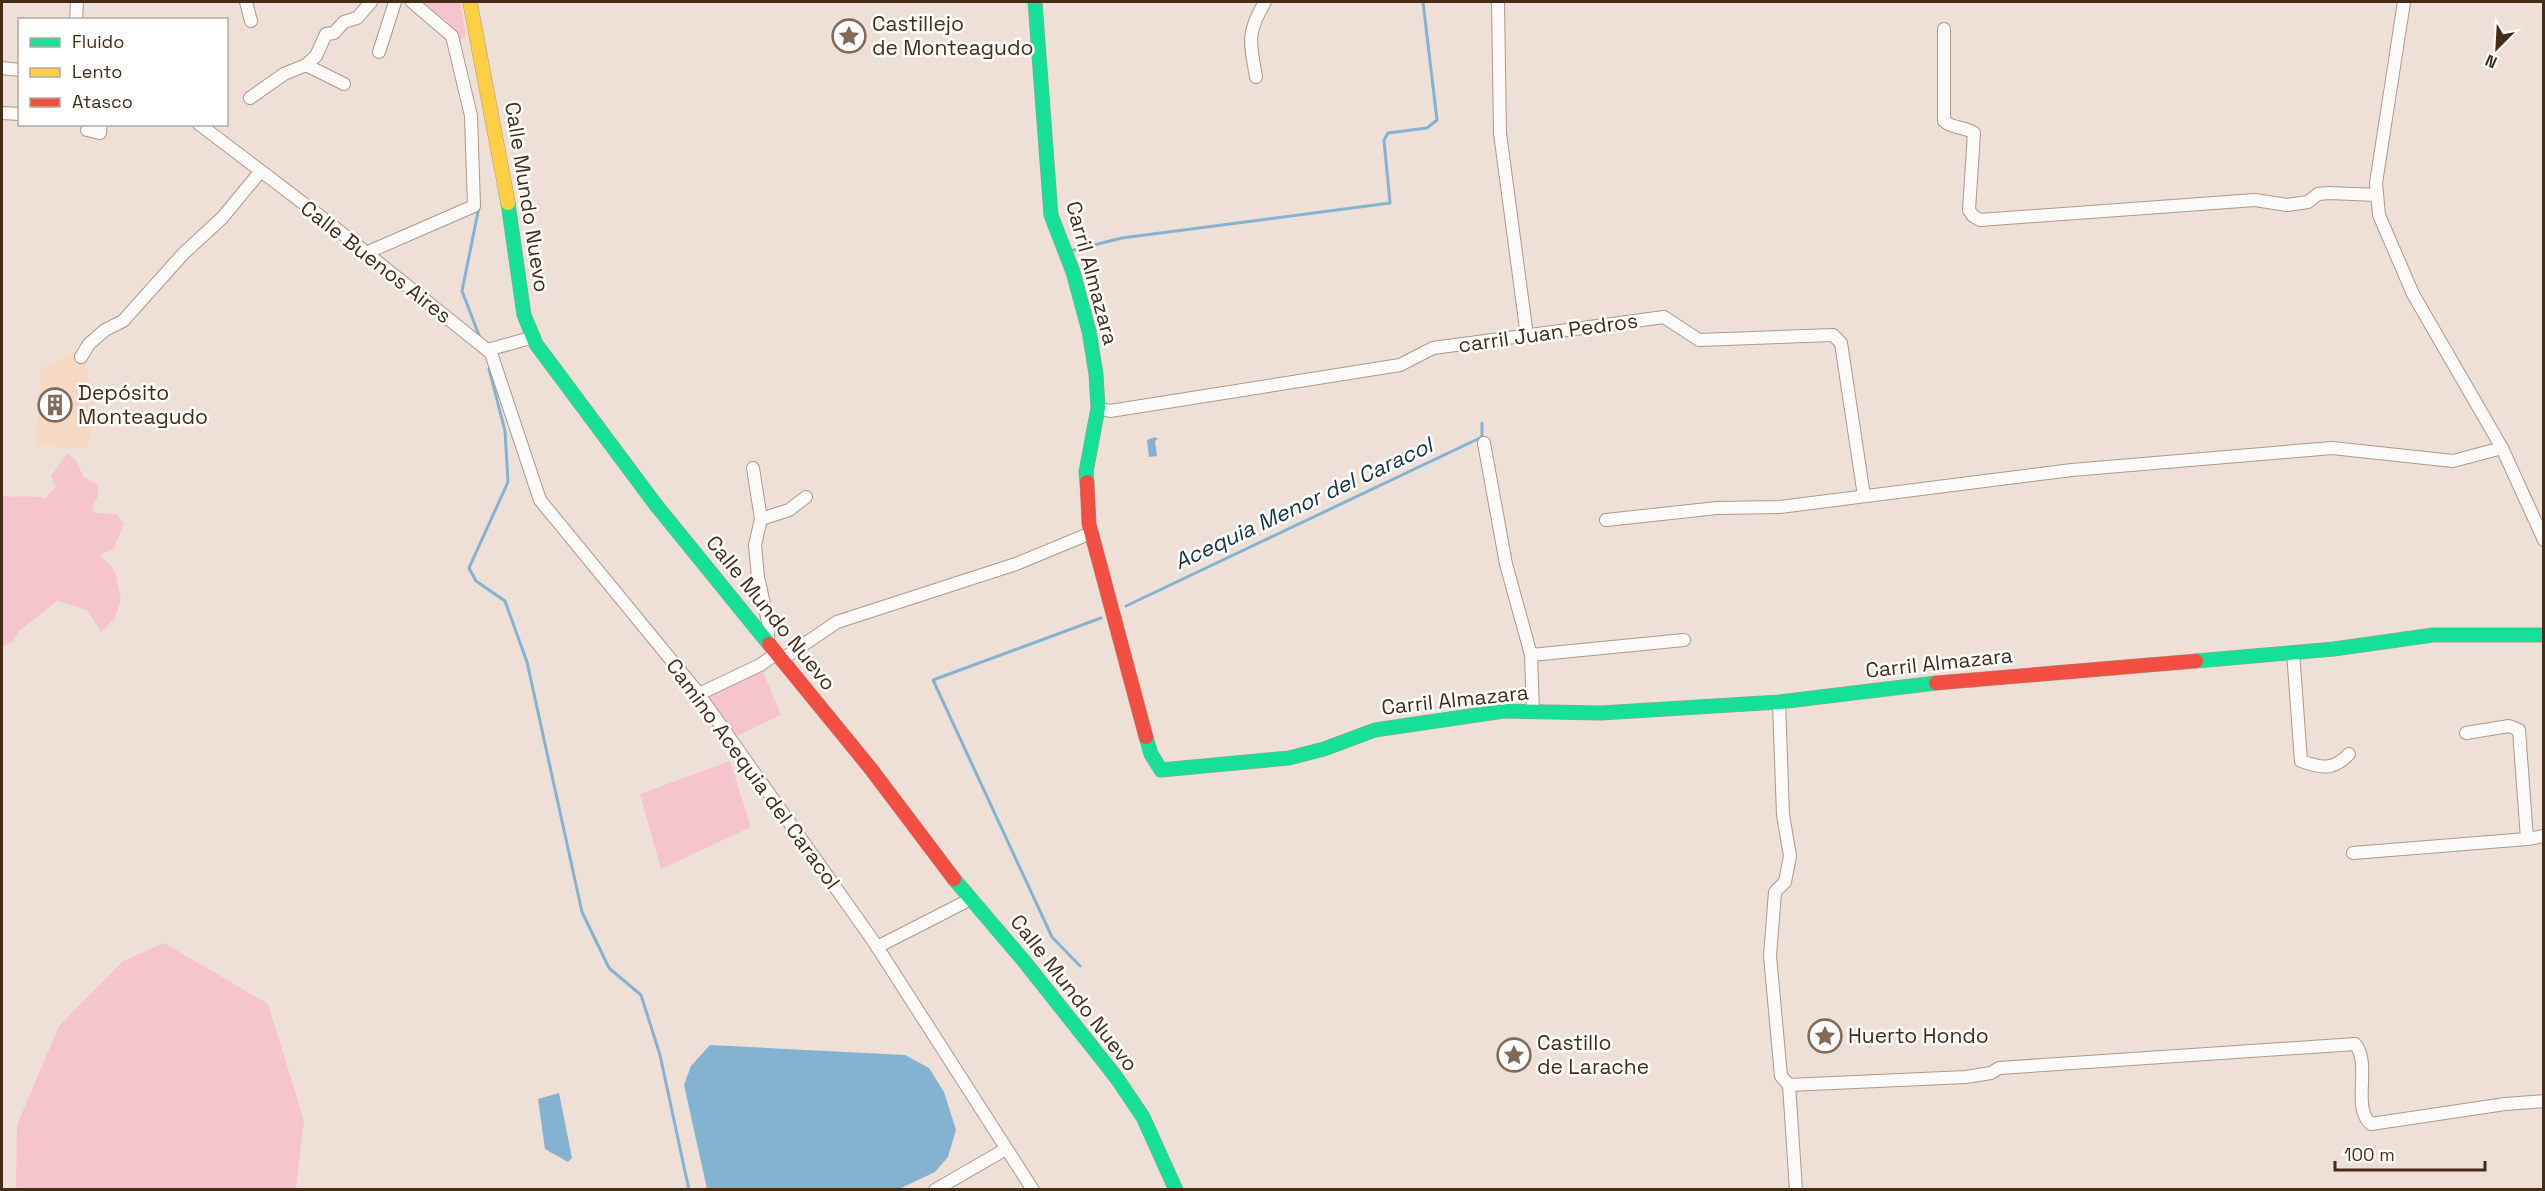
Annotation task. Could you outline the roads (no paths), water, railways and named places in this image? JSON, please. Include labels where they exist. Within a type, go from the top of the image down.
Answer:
[{"type":"street","points":[[76,18],[77,2]]},
{"type":"street","points":[[246,2],[252,21]]},
{"type":"street","points":[[250,98],[284,74],[306,65],[316,56],[326,34],[334,33],[344,22],[357,18],[370,2]]},
{"type":"street","points":[[379,52],[395,2]]},
{"type":"street","name":"Calle Mundo Nuevo","points":[[366,253],[474,206],[471,116],[452,36],[412,2]]},
{"type":"street","name":"Calle Mundo Nuevo","points":[[470,2],[507,198],[524,315],[534,337],[656,505],[871,769],[971,899],[1024,961],[1116,1077],[1143,1116],[1176,1190]]},
{"type":"street","name":"Carril Almazara","points":[[1035,2],[1041,118],[1051,215],[1072,272],[1089,331],[1098,408],[1086,472],[1091,533],[1151,754],[1161,770],[1289,758],[1324,749],[1376,730],[1504,711],[1601,712],[1779,702],[1973,679],[2294,652],[2433,635],[2544,634]]},
{"type":"street","points":[[1256,77],[1250,39],[1253,21],[1264,2]]},
{"type":"street","points":[[1498,2],[1500,133],[1527,336]]},
{"type":"street","points":[[2404,2],[2376,183],[2379,215],[2413,294],[2502,448],[2544,540]]},
{"type":"street","points":[[1944,29],[1944,121],[1950,126],[1966,128],[1974,133],[1969,210],[1980,220],[2255,200],[2287,205],[2308,202],[2318,194],[2329,193],[2377,195]]},
{"type":"street","points":[[306,65],[344,84]]},
{"type":"street","points":[[2,68],[18,70]]},
{"type":"street","points":[[2,113],[18,114]]},
{"type":"street","points":[[87,130],[100,133],[101,126]]},
{"type":"street","name":"Calle Buenos Aires","points":[[202,126],[366,253],[489,352]]},
{"type":"street","points":[[81,357],[89,345],[105,330],[123,321],[183,254],[230,209],[260,172]]},
{"type":"street","name":"carril Juan Pedros","points":[[1098,408],[1110,411],[1400,365],[1433,348],[1664,317],[1699,340],[1833,336],[1841,343],[1864,496]]},
{"type":"street","points":[[489,352],[534,337]]},
{"type":"street","name":"Camino Acequia del Caracol","points":[[489,352],[540,500],[699,694],[877,947],[1033,1190]]},
{"type":"street","points":[[1484,443],[1506,564],[1531,655],[1533,712]]},
{"type":"street","points":[[1606,520],[1717,508],[1780,507],[2072,470],[2332,448],[2453,461],[2502,448]]},
{"type":"street","points":[[753,468],[761,519],[755,545],[758,577],[769,626],[767,642]]},
{"type":"street","points":[[761,519],[789,510],[806,497]]},
{"type":"street","points":[[699,694],[779,657],[837,622],[1016,564],[1091,533]]},
{"type":"street","points":[[1531,655],[1684,640]]},
{"type":"street","points":[[2294,652],[2301,761],[2320,768],[2342,762],[2349,754]]},
{"type":"street","points":[[1779,702],[1783,816],[1790,856],[1785,882],[1775,892],[1770,956],[1781,1076],[1789,1085],[1796,1190]]},
{"type":"street","points":[[2466,733],[2509,726],[2519,730],[2527,839]]},
{"type":"street","points":[[2353,853],[2544,836]]},
{"type":"street","points":[[877,947],[971,899]]},
{"type":"street","points":[[1789,1085],[1966,1077],[1991,1073],[1999,1068],[2355,1044],[2361,1055],[2363,1108],[2366,1119],[2372,1124],[2544,1101]]},
{"type":"street","points":[[935,1190],[1006,1149]]},
{"type":"water","points":[[1155,437],[1158,439],[1155,441],[1157,456],[1149,457],[1147,440]]},
{"type":"water","points":[[710,1045],[905,1055],[929,1068],[944,1092],[956,1130],[948,1157],[935,1172],[899,1189],[707,1189],[684,1085],[691,1066]]},
{"type":"water","points":[[559,1093],[572,1158],[568,1162],[545,1149],[538,1099]]},
{"type":"waterway","points":[[1070,251],[1122,238],[1390,203],[1384,140],[1388,133],[1427,128],[1437,120],[1423,2]]},
{"type":"waterway","points":[[479,207],[462,291],[480,338]]},
{"type":"waterway","points":[[489,369],[505,431],[508,482],[469,568],[476,581],[505,601],[527,662],[582,912],[609,968],[641,995],[660,1055],[689,1190]]},
{"type":"waterway","name":"Acequia Menor del Caracol","points":[[1126,606],[1482,437],[1482,423]]},
{"type":"waterway","name":"Acequia Menor del Caracol","points":[[1080,966],[1052,937],[933,680],[1101,618]]},
{"type":"place","name":"Castillejo de Monteagudo","points":[[849,36]]},
{"type":"place","name":"Depósito Monteagudo","points":[[55,405]]},
{"type":"place","name":"Huerto Hondo","points":[[1825,1036]]},
{"type":"place","name":"Castillo de Larache","points":[[1514,1055]]}]
